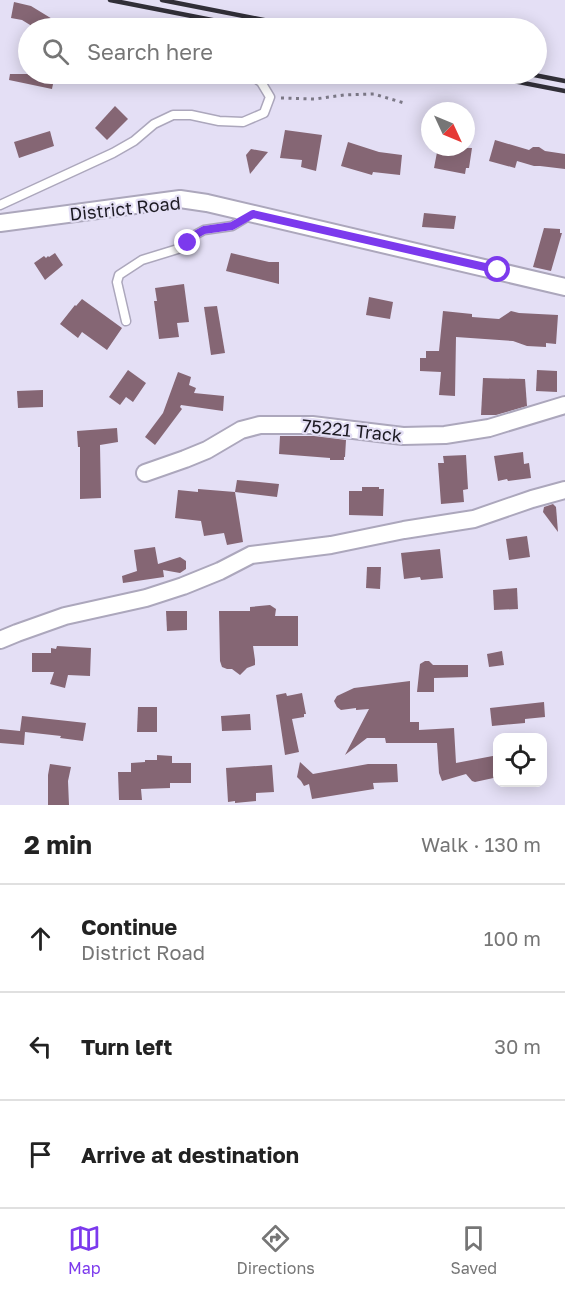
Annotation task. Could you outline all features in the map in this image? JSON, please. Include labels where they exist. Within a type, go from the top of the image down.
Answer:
[{"type":"street","name":"District Road","points":[[0,223],[180,200],[207,203],[565,286]]},
{"type":"street","name":"75221 Track","points":[[145,473],[207,450],[241,430],[260,425],[312,425],[403,436],[445,435],[489,428],[565,405]]},
{"type":"street","points":[[0,640],[65,616],[146,598],[183,586],[251,555],[331,545],[474,519],[565,490]]},
{"type":"lane","points":[[0,205],[113,153],[134,141],[154,124],[173,115],[243,122],[264,113],[270,97],[262,84]]},
{"type":"lane","points":[[126,321],[117,282],[119,275],[142,260],[181,248],[204,230],[232,226],[253,214]]},
{"type":"path","points":[[270,97],[315,99],[374,94],[404,103]]},
{"type":"building","points":[[14,2],[31,6],[51,18],[18,19],[11,18]]},
{"type":"building","points":[[10,74],[18,74],[18,82],[9,80]]},
{"type":"building","points":[[28,84],[53,84],[52,89]]},
{"type":"building","points":[[115,106],[128,119],[107,140],[95,128]]},
{"type":"building","points":[[285,130],[322,135],[316,171],[301,167],[302,160],[280,158]]},
{"type":"building","points":[[50,131],[54,146],[19,158],[14,142]]},
{"type":"building","points":[[495,140],[529,150],[539,147],[545,151],[565,154],[565,169],[534,166],[517,161],[515,168],[489,161]]},
{"type":"building","points":[[348,142],[379,152],[402,155],[400,175],[373,172],[372,175],[341,166]]},
{"type":"building","points":[[251,149],[268,152],[250,174],[246,155]]},
{"type":"building","points":[[436,156],[471,156],[469,168],[466,168],[465,174],[434,168]]},
{"type":"building","points":[[424,213],[456,216],[454,229],[422,227]]},
{"type":"building","points":[[544,228],[560,229],[562,233],[551,271],[533,267]]},
{"type":"building","points":[[55,253],[63,265],[45,280],[34,263],[44,256],[46,258]]},
{"type":"building","points":[[231,253],[269,262],[279,262],[279,284],[226,271]]},
{"type":"building","points":[[184,284],[189,322],[177,323],[179,337],[159,339],[154,301],[157,301],[155,288]]},
{"type":"building","points":[[369,297],[393,302],[390,319],[366,315]]},
{"type":"building","points":[[82,299],[122,328],[107,350],[82,332],[78,338],[60,324]]},
{"type":"building","points":[[217,306],[225,353],[211,355],[204,307]]},
{"type":"building","points":[[443,311],[472,314],[472,317],[499,319],[511,311],[558,315],[556,344],[546,343],[546,347],[527,346],[513,341],[456,337],[455,396],[439,395],[441,372],[420,371],[420,358],[426,358],[426,351],[439,351]]},
{"type":"building","points":[[128,370],[146,383],[133,402],[126,397],[120,405],[109,397]]},
{"type":"building","points":[[537,370],[557,371],[557,392],[536,391]]},
{"type":"building","points":[[178,372],[191,377],[189,385],[196,388],[194,393],[224,396],[223,411],[181,405],[182,409],[155,445],[145,437],[163,413]]},
{"type":"building","points":[[483,378],[525,379],[527,406],[496,415],[481,415]]},
{"type":"building","points":[[43,390],[43,407],[18,408],[17,391]]},
{"type":"building","points":[[117,428],[118,442],[100,445],[101,498],[80,499],[80,447],[78,447],[77,431]]},
{"type":"building","points":[[280,436],[314,436],[346,440],[344,460],[279,454]]},
{"type":"building","points":[[523,452],[524,464],[529,463],[531,478],[498,481],[494,456]]},
{"type":"building","points":[[466,455],[468,489],[463,490],[464,502],[441,504],[438,463],[444,463],[443,456]]},
{"type":"building","points":[[237,480],[279,484],[277,497],[235,492]]},
{"type":"building","points":[[362,487],[384,489],[383,516],[349,515],[349,491],[362,491]]},
{"type":"building","points":[[198,489],[235,492],[243,542],[227,545],[224,533],[204,536],[201,521],[175,518],[178,490],[198,492]]},
{"type":"building","points":[[553,504],[556,507],[558,532],[543,512],[544,507]]},
{"type":"building","points":[[527,536],[530,557],[509,560],[506,539]]},
{"type":"building","points":[[155,547],[158,564],[180,557],[186,561],[186,569],[180,573],[163,570],[164,577],[123,583],[122,576],[137,571],[134,550]]},
{"type":"building","points":[[440,549],[443,578],[404,579],[401,553]]},
{"type":"building","points":[[367,567],[381,567],[380,589],[366,588]]},
{"type":"building","points":[[517,588],[518,609],[494,610],[493,590]]},
{"type":"building","points":[[270,605],[276,609],[275,616],[298,616],[298,646],[253,646],[255,665],[247,668],[240,675],[232,669],[222,667],[219,611],[250,611],[250,607]]},
{"type":"building","points":[[166,611],[187,611],[187,630],[167,631]]},
{"type":"building","points":[[57,646],[91,648],[90,676],[68,675],[65,688],[50,684],[54,672],[32,672],[32,653],[51,653],[51,648],[56,649]]},
{"type":"building","points":[[502,651],[504,665],[489,667],[487,654]]},
{"type":"building","points":[[425,661],[433,665],[468,665],[468,677],[434,678],[434,692],[417,692],[420,664]]},
{"type":"building","points":[[410,681],[410,722],[419,722],[419,730],[454,728],[456,763],[493,756],[493,778],[475,782],[466,774],[442,781],[439,773],[437,743],[386,743],[385,738],[367,738],[345,755],[369,709],[341,710],[334,701],[337,696],[354,688]]},
{"type":"building","points":[[286,693],[287,696],[302,693],[306,714],[304,717],[292,719],[299,752],[285,755],[276,695]]},
{"type":"building","points":[[544,702],[545,717],[525,719],[525,723],[492,726],[490,708]]},
{"type":"building","points":[[138,707],[157,707],[157,732],[137,732]]},
{"type":"building","points":[[250,714],[251,730],[222,731],[221,716]]},
{"type":"building","points":[[22,716],[86,723],[83,741],[25,732],[24,745],[0,743],[0,729],[20,731]]},
{"type":"building","points":[[157,755],[172,756],[172,763],[191,763],[191,783],[170,783],[170,788],[141,789],[142,800],[119,800],[118,772],[131,772],[131,763],[157,760]]},
{"type":"building","points":[[300,762],[313,774],[368,764],[397,764],[398,782],[373,783],[374,789],[312,799],[309,784],[304,786],[297,777]]},
{"type":"building","points":[[50,764],[71,767],[68,781],[69,805],[48,805]]},
{"type":"building","points":[[272,765],[274,792],[256,793],[256,801],[228,802],[226,768]]},
{"type":"railway","points":[[110,0],[202,18]]},
{"type":"railway","points":[[162,0],[253,18]]},
{"type":"railway","points":[[547,78],[565,81]]},
{"type":"railway","points":[[529,84],[565,91]]},
{"type":"route","points":[[188,243],[204,230],[227,228],[253,214],[498,270]]}]
